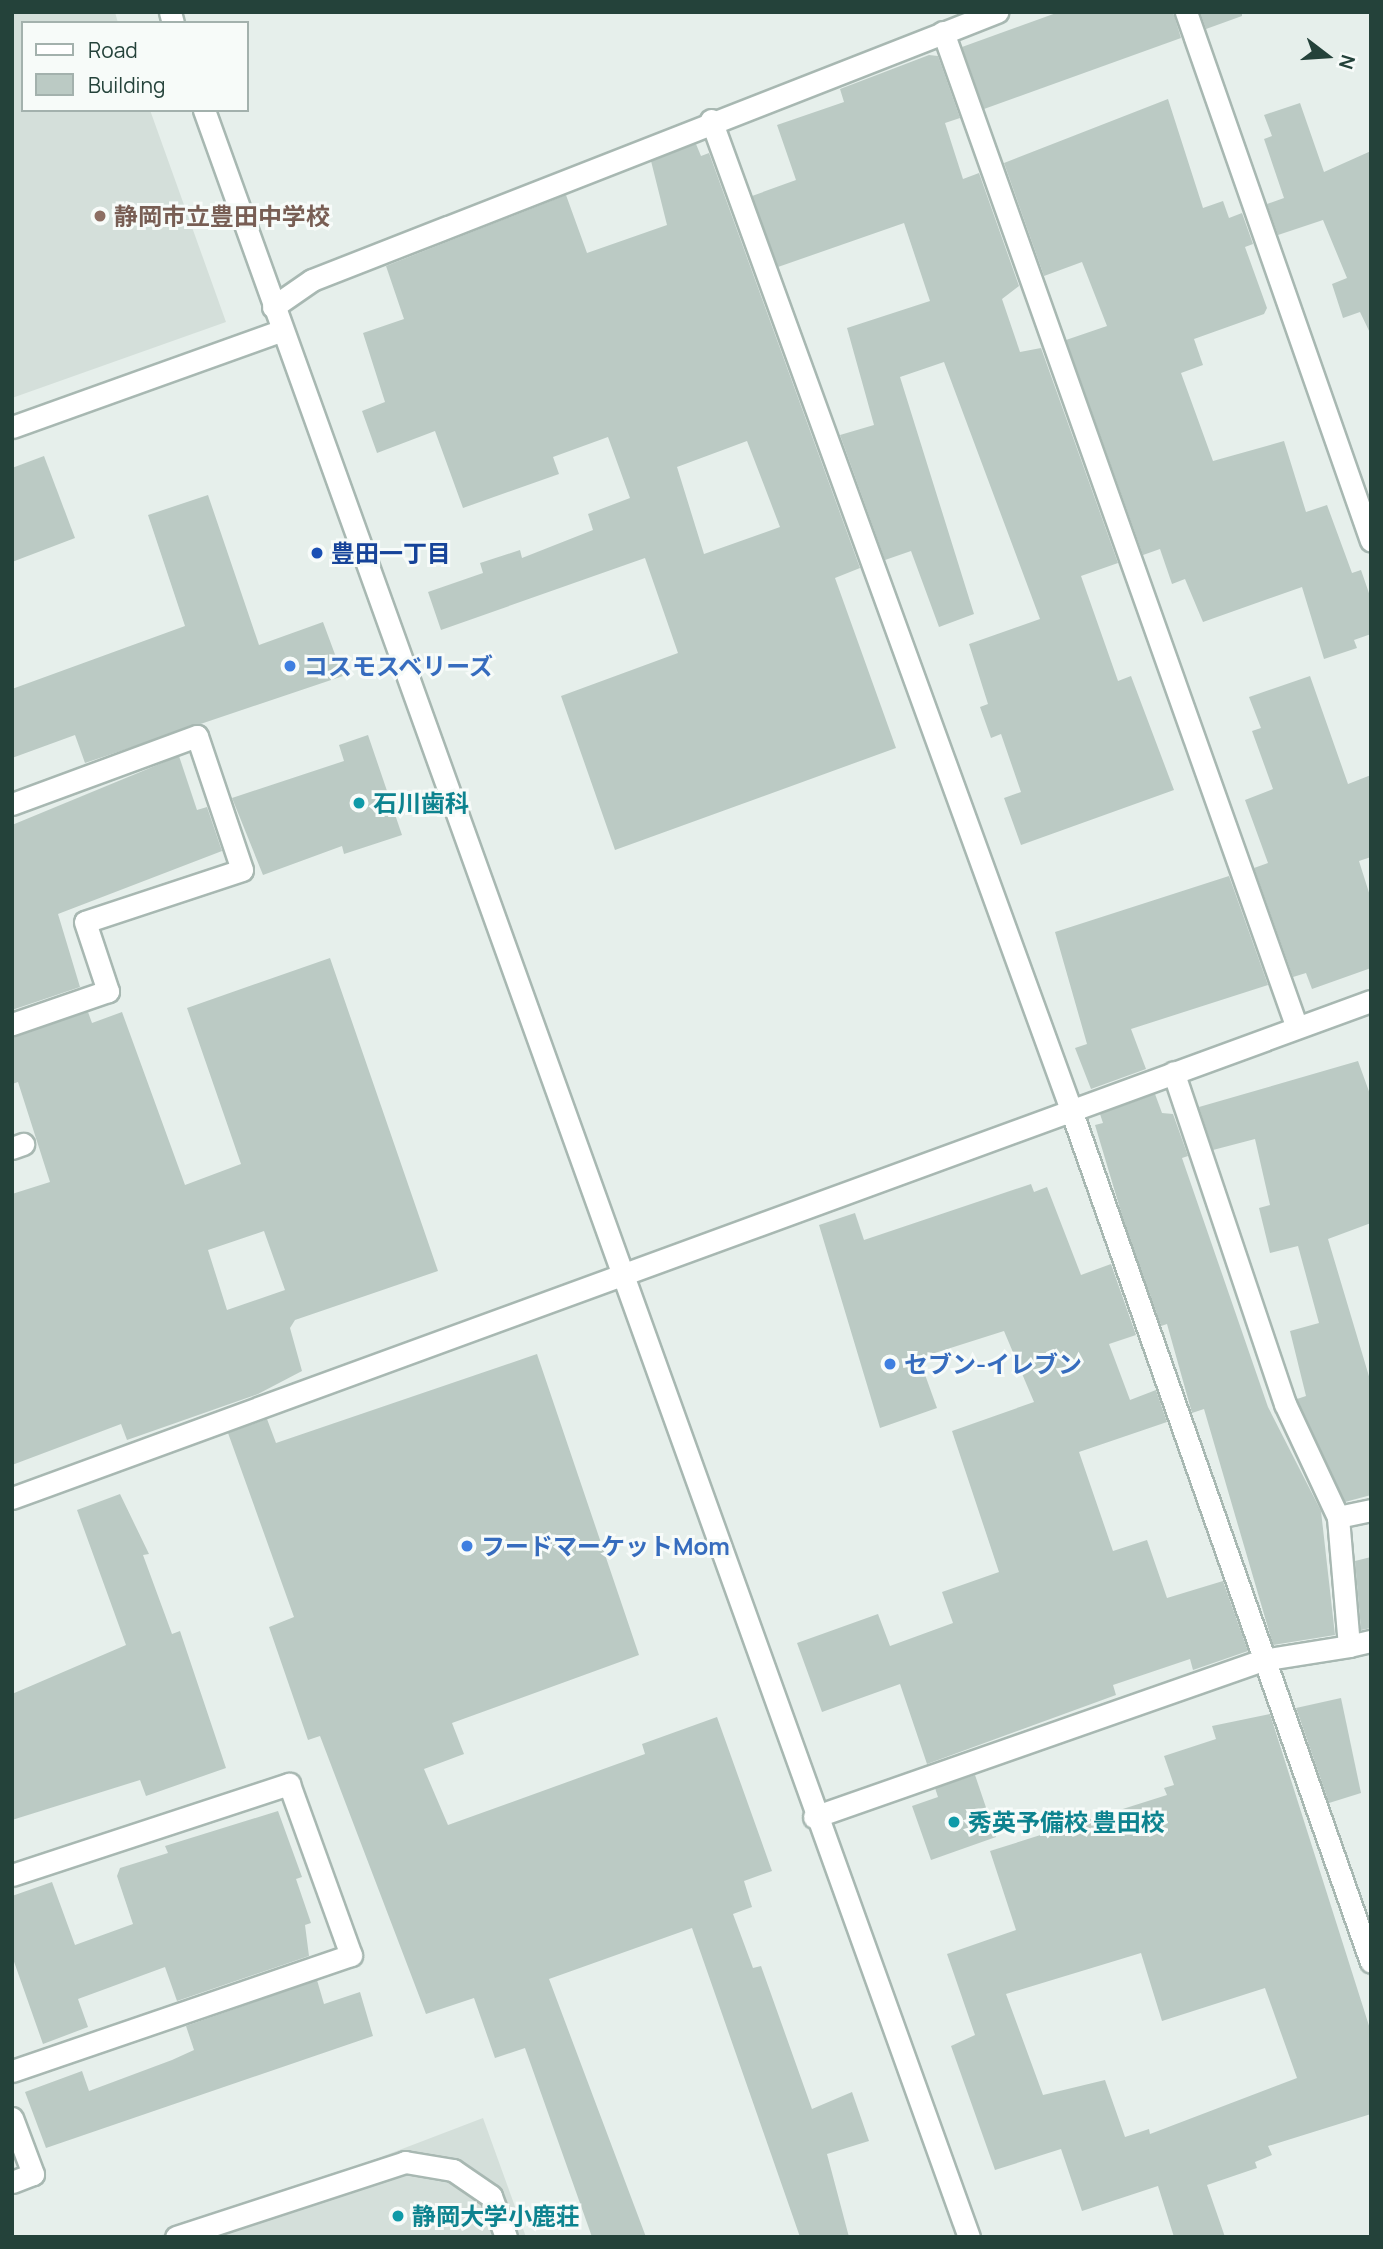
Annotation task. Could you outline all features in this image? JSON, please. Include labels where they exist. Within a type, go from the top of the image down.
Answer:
[{"type":"street","points":[[273,307],[312,280],[711,120],[997,12]]},
{"type":"street","points":[[1186,12],[1371,541]]},
{"type":"street","points":[[943,32],[1296,1025]]},
{"type":"street","points":[[205,112],[280,331],[623,1273],[814,1817],[969,2237]]},
{"type":"street","points":[[711,120],[1070,1107],[1262,1660],[1371,1962]]},
{"type":"street","points":[[12,427],[280,331]]},
{"type":"street","points":[[12,804],[197,736],[242,870],[85,922],[108,991],[12,1024]]},
{"type":"street","points":[[12,1498],[1070,1107],[1173,1072],[1296,1025],[1371,1001]]},
{"type":"street","points":[[1173,1072],[1285,1404],[1338,1517],[1349,1646]]},
{"type":"street","points":[[1338,1517],[1371,1510]]},
{"type":"street","points":[[814,1817],[1262,1660],[1371,1641]]},
{"type":"street","points":[[12,1875],[289,1784],[351,1955],[12,2071]]},
{"type":"street","points":[[12,2118],[33,2174],[12,2182]]},
{"type":"street","points":[[176,2237],[405,2162],[453,2170],[491,2196],[506,2237]]},
{"type":"shaded area","name":"静岡市立豊田中学校","points":[[12,12],[115,12],[117,21],[21,21],[21,112],[151,112],[226,322],[12,398]]},
{"type":"shaded area","points":[[483,2118],[526,2237],[156,2237],[347,2170]]},
{"type":"building","points":[[1059,12],[1173,12],[1181,38],[984,109],[962,47]]},
{"type":"building","points":[[1200,12],[1242,12],[1242,16],[1206,29]]},
{"type":"building","points":[[929,55],[938,56],[960,118],[945,123],[963,179],[979,173],[1019,286],[1002,299],[1020,352],[1041,348],[1118,563],[1081,576],[1118,681],[1131,676],[1174,790],[1021,845],[1004,798],[1021,792],[1001,734],[991,738],[980,707],[988,704],[969,644],[1040,619],[944,362],[900,377],[974,614],[939,627],[911,551],[885,560],[840,435],[874,425],[847,328],[930,301],[904,223],[778,267],[752,196],[796,180],[777,125],[844,102],[840,89]]},
{"type":"building","points":[[1168,99],[1203,208],[1223,201],[1229,218],[1242,213],[1253,244],[1245,247],[1267,308],[1264,314],[1194,339],[1203,365],[1181,373],[1213,461],[1284,441],[1306,512],[1327,505],[1352,573],[1361,570],[1371,599],[1371,634],[1354,640],[1357,648],[1324,659],[1302,587],[1203,622],[1185,579],[1172,584],[1160,549],[1143,555],[1066,340],[1107,326],[1082,262],[1044,276],[1004,163]]},
{"type":"building","points":[[1300,103],[1324,172],[1371,151],[1371,335],[1360,312],[1343,318],[1332,284],[1347,278],[1323,220],[1278,235],[1267,204],[1284,198],[1264,139],[1272,136],[1264,115]]},
{"type":"building","points":[[696,144],[701,156],[709,153],[860,568],[835,578],[896,748],[615,850],[561,696],[678,653],[645,558],[441,630],[428,592],[483,573],[480,563],[520,550],[522,558],[593,530],[588,514],[630,498],[608,437],[553,457],[559,474],[463,508],[435,431],[377,453],[362,411],[385,402],[363,333],[404,319],[386,266],[566,195],[587,253],[667,225],[651,161]],"holes":[[[747,441],[780,527],[704,554],[677,467]]]},
{"type":"building","points":[[44,456],[75,538],[12,562],[12,468]]},
{"type":"building","points":[[208,495],[259,645],[323,622],[343,676],[85,763],[75,735],[12,758],[12,689],[185,626],[148,515]]},
{"type":"building","points":[[1310,676],[1348,784],[1371,775],[1371,857],[1359,861],[1371,899],[1371,968],[1312,989],[1306,973],[1293,977],[1254,868],[1268,863],[1245,800],[1273,789],[1252,731],[1261,728],[1249,697]]},
{"type":"building","points":[[368,735],[402,835],[344,854],[342,846],[263,875],[232,798],[344,761],[339,745]]},
{"type":"building","points":[[179,756],[197,810],[207,807],[222,851],[58,914],[80,987],[12,1010],[12,825]]},
{"type":"building","points":[[1229,876],[1268,985],[1131,1029],[1146,1069],[1091,1089],[1075,1048],[1087,1044],[1055,932]]},
{"type":"building","points":[[330,958],[438,1271],[295,1320],[290,1328],[302,1371],[258,1394],[127,1440],[121,1424],[12,1465],[12,1194],[50,1182],[18,1082],[12,1084],[12,1037],[88,1012],[92,1023],[122,1012],[185,1185],[241,1164],[187,1008]],"holes":[[[264,1231],[285,1290],[227,1310],[208,1250]]]},
{"type":"building","points":[[1358,1061],[1371,1097],[1371,1223],[1328,1239],[1371,1383],[1371,1495],[1345,1502],[1297,1399],[1306,1396],[1290,1331],[1319,1323],[1298,1246],[1270,1253],[1259,1208],[1270,1205],[1255,1139],[1213,1150],[1199,1107]]},
{"type":"building","points":[[1155,1094],[1162,1113],[1173,1114],[1188,1156],[1182,1158],[1268,1407],[1321,1511],[1335,1635],[1273,1645],[1204,1409],[1192,1413],[1167,1324],[1161,1326],[1124,1222],[1095,1125],[1103,1123],[1100,1114]]},
{"type":"building","points":[[1031,1184],[1034,1192],[1047,1187],[1081,1275],[1111,1264],[1136,1335],[1109,1344],[1130,1400],[1156,1390],[1167,1422],[1079,1452],[1113,1551],[1147,1540],[1167,1598],[1223,1581],[1248,1651],[1193,1670],[1190,1659],[1113,1685],[1116,1695],[927,1764],[900,1684],[822,1712],[797,1643],[878,1614],[890,1646],[953,1623],[942,1592],[999,1572],[952,1431],[1034,1402],[1004,1331],[919,1358],[937,1408],[880,1428],[819,1225],[855,1213],[864,1240]]},
{"type":"building","points":[[537,1354],[639,1655],[452,1723],[464,1754],[424,1769],[448,1825],[645,1754],[642,1744],[717,1717],[772,1871],[744,1881],[752,1907],[733,1914],[753,1968],[761,1966],[812,2109],[852,2092],[869,2141],[827,2154],[849,2237],[800,2237],[692,1928],[549,1979],[646,2237],[592,2237],[525,2048],[495,2058],[474,1998],[426,2014],[320,1736],[308,1740],[269,1627],[294,1617],[228,1433],[267,1419],[276,1443]]},
{"type":"building","points":[[120,1494],[149,1554],[143,1555],[172,1634],[180,1631],[226,1768],[146,1796],[140,1780],[12,1820],[12,1694],[126,1645],[77,1510]]},
{"type":"building","points":[[1371,1557],[1371,1628],[1361,1630],[1355,1561]]},
{"type":"building","points":[[1341,1698],[1361,1793],[1329,1803],[1296,1708]]},
{"type":"building","points":[[1270,1714],[1371,2032],[1371,2114],[1268,2146],[1272,2155],[1255,2162],[1257,2168],[1207,2185],[1225,2237],[1174,2237],[1158,2186],[1082,2211],[1061,2149],[995,2170],[951,2046],[975,2035],[947,1954],[1016,1930],[990,1851],[1167,1795],[1164,1788],[1174,1785],[1164,1756],[1216,1739],[1212,1726]],"holes":[[[1141,1953],[1162,2021],[1265,1988],[1297,2078],[1150,2134],[1149,2129],[1125,2137],[1105,2080],[1043,2095],[1006,1994]]]},
{"type":"building","name":"秀英予備校 豊田校","points":[[975,1775],[996,1837],[931,1860],[912,1806],[938,1797],[935,1788]]},
{"type":"building","points":[[278,1811],[302,1877],[296,1879],[311,1923],[305,1925],[309,1956],[177,2001],[165,1967],[78,1999],[88,2027],[43,2044],[12,1956],[12,1896],[52,1882],[75,1945],[133,1924],[117,1876],[120,1868],[168,1853],[165,1846]]},
{"type":"building","points":[[317,1980],[324,2004],[360,1992],[373,2036],[46,2148],[25,2092],[82,2071],[89,2091],[172,2060],[194,2050],[186,2026]]},
{"type":"place","name":"静岡市立豊田中学校","points":[[100,216]]},
{"type":"place","name":"豊田一丁目","points":[[317,553]]},
{"type":"place","name":"コスモスベリーズ","points":[[290,666]]},
{"type":"place","name":"石川歯科","points":[[359,803]]},
{"type":"place","name":"セブン-イレブン","points":[[890,1364]]},
{"type":"place","name":"フードマーケットMom","points":[[467,1546]]},
{"type":"place","name":"秀英予備校 豊田校","points":[[954,1822]]},
{"type":"place","name":"静岡大学小鹿荘","points":[[398,2216]]}]
